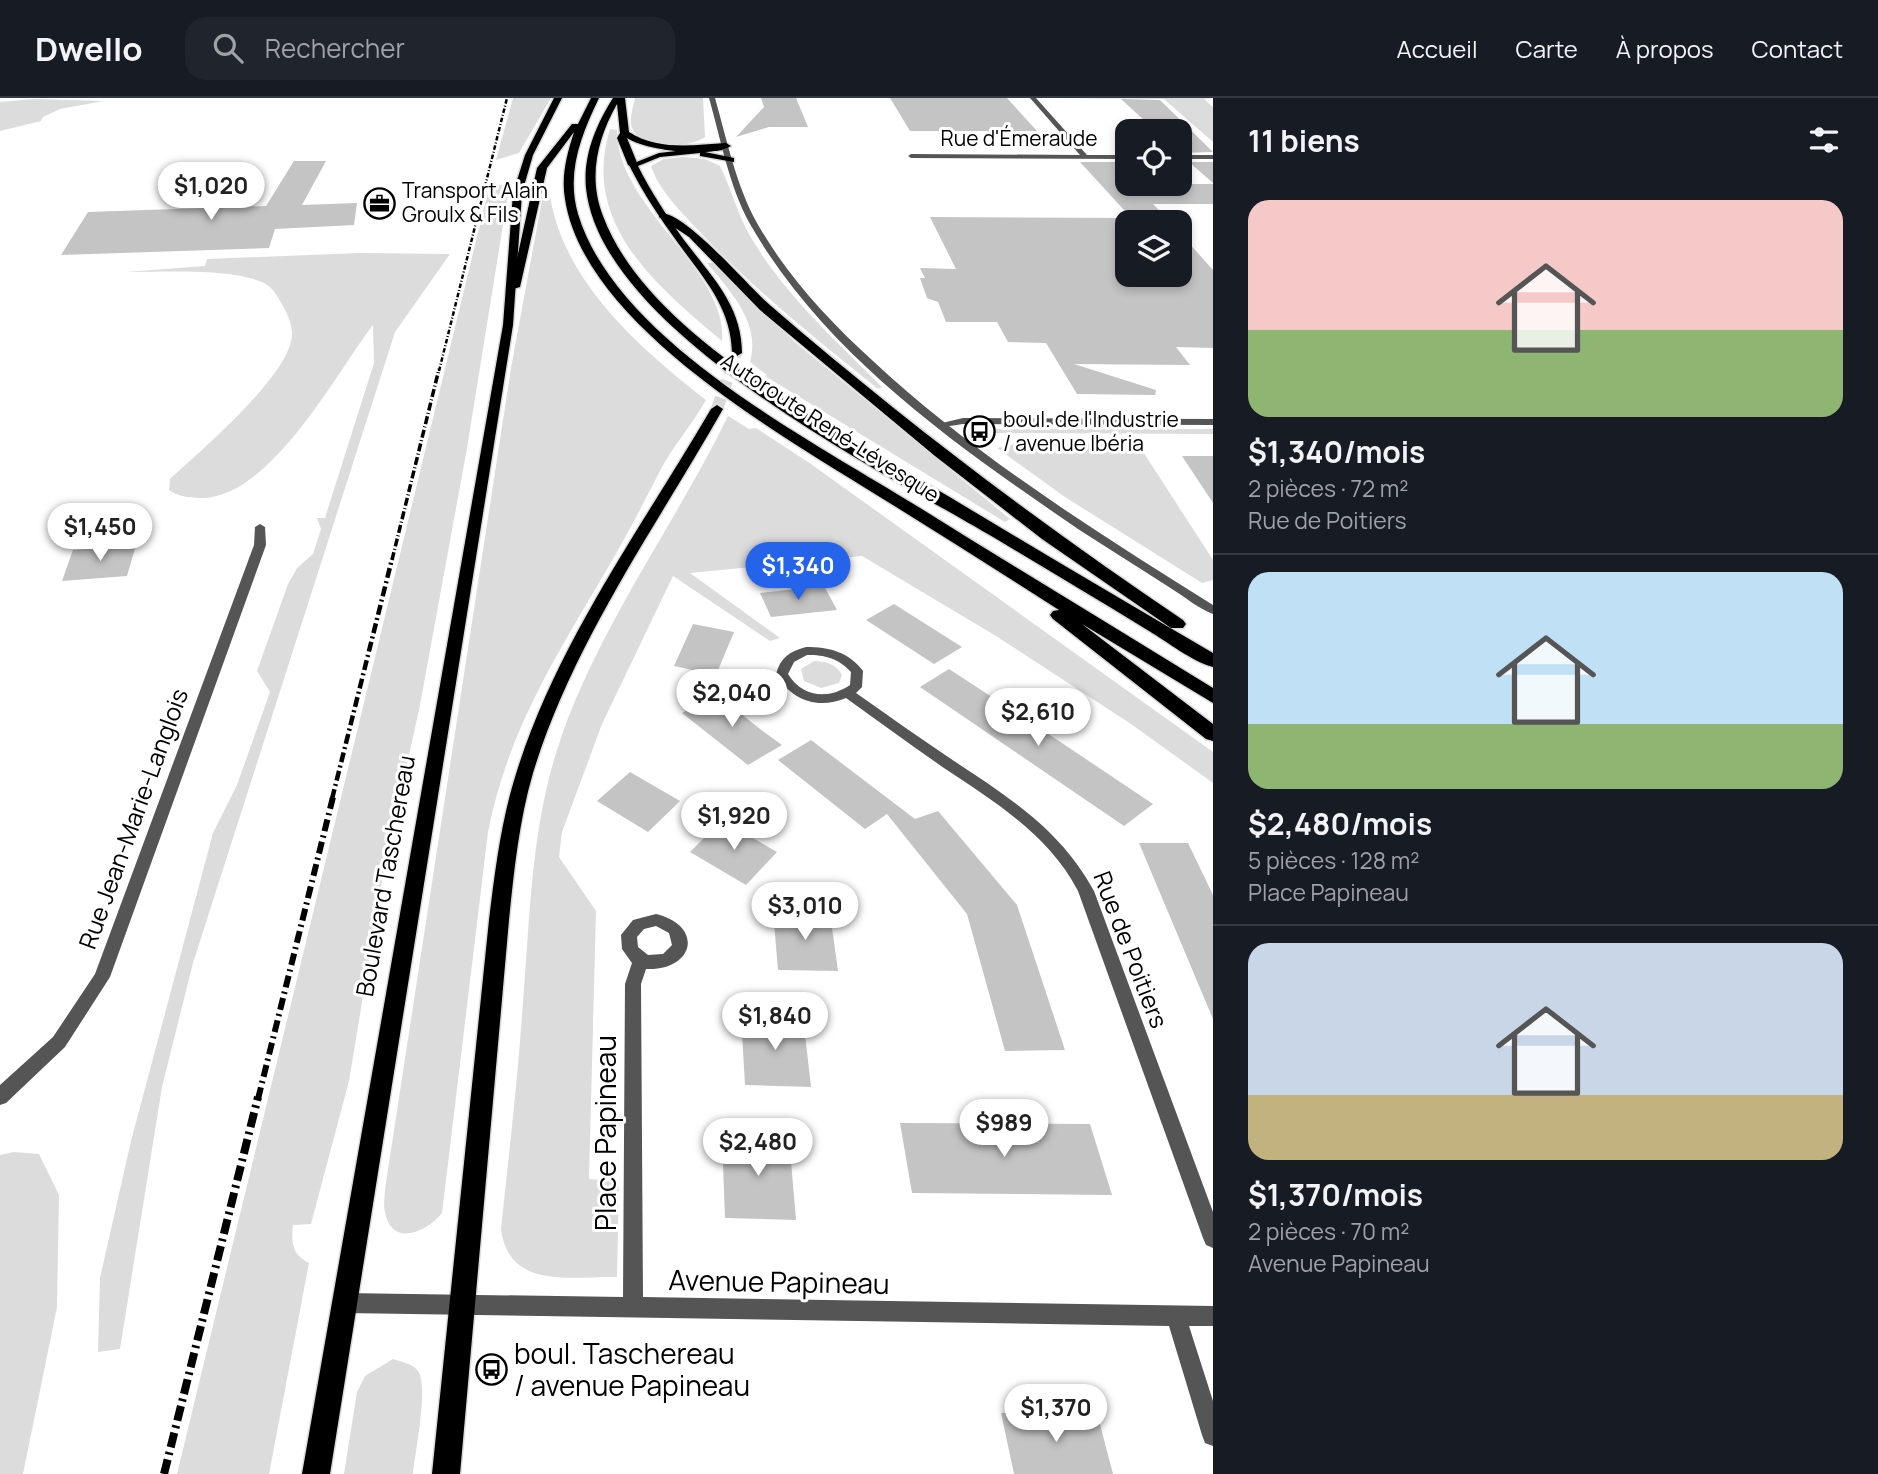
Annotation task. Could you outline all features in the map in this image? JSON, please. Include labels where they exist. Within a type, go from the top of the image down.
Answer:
[{"type":"highway","name":"Autoroute René-Lévesque","points":[[595,98],[569,155],[568,195],[587,247],[632,309],[686,359],[737,398],[1213,697]]},
{"type":"highway","points":[[619,98],[625,133],[622,138],[633,165]]},
{"type":"highway","name":"Autoroute René-Lévesque","points":[[619,98],[600,125],[593,147],[589,173],[592,198],[601,224],[616,251],[643,287],[672,318],[728,364],[799,413],[1213,661]]},
{"type":"highway","points":[[514,288],[542,168],[552,152],[586,115]]},
{"type":"highway","points":[[625,133],[638,142],[657,146],[726,146]]},
{"type":"highway","points":[[663,215],[693,235],[764,307],[940,453],[1048,536],[1213,649]]},
{"type":"highway","points":[[971,547],[1213,734]]},
{"type":"main road","name":"Boulevard Taschereau","points":[[316,1474],[514,288],[512,241],[522,174],[531,150],[558,98]]},
{"type":"main road","points":[[726,146],[659,155],[633,165],[663,215],[729,307],[736,328],[737,353]]},
{"type":"main road","points":[[696,152],[731,160]]},
{"type":"main road","points":[[446,1474],[499,920],[511,831],[522,781],[563,675],[717,409]]},
{"type":"street","points":[[712,98],[753,222],[792,280],[860,354],[943,424],[1063,513],[1213,610]]},
{"type":"street","points":[[1033,98],[1085,157]]},
{"type":"street","name":"Rue d'Émeraude","points":[[911,156],[1115,157]]},
{"type":"street","points":[[1192,158],[1213,157]]},
{"type":"street","points":[[943,424],[963,421],[1213,422]]},
{"type":"street","name":"Rue Jean-Marie-Langlois","points":[[0,1097],[59,1042],[102,977],[260,545],[260,527]]},
{"type":"street","points":[[806,651],[831,652],[852,663],[859,680],[849,694],[827,700],[803,695],[786,682],[783,667],[795,654],[806,651]]},
{"type":"street","name":"Rue de Poitiers","points":[[849,694],[1032,824],[1069,860],[1086,891],[1213,1238]]},
{"type":"street","name":"Place Papineau","points":[[633,1308],[633,984],[641,960]]},
{"type":"street","name":"Avenue Papineau","points":[[344,1303],[1213,1316]]},
{"type":"street","points":[[1176,1316],[1213,1435]]},
{"type":"shaded area","points":[[513,98],[551,98],[519,153],[496,160]]},
{"type":"shaded area","points":[[635,98],[703,98],[705,137],[679,145],[647,141],[633,130],[631,123]]},
{"type":"shaded area","points":[[1049,98],[1213,98],[1204,99],[1213,107],[1213,142],[1192,124],[1192,119],[1187,119],[1164,99]]},
{"type":"shaded area","points":[[34,99],[104,101],[60,109],[43,117],[41,121],[0,131],[0,102]]},
{"type":"shaded area","points":[[610,129],[617,130],[621,158],[634,185],[708,289],[719,315],[722,341],[651,276],[631,251],[616,224],[606,195],[604,163]]},
{"type":"shaded area","points":[[664,159],[705,159],[720,166],[745,227],[778,277],[811,316],[882,387],[878,389],[785,313],[719,252],[677,208],[659,183],[651,166]]},
{"type":"shaded area","points":[[490,183],[504,186],[508,194],[467,448],[420,705],[384,869],[349,1081],[311,1224],[293,1225],[292,1237],[296,1252],[309,1263],[269,1474],[177,1474]]},
{"type":"shaded area","points":[[544,189],[549,189],[556,222],[569,252],[606,308],[654,357],[706,400],[662,467],[552,665],[535,696],[508,761],[488,832],[442,1213],[419,1231],[402,1233],[389,1223],[384,1209],[385,1189],[511,368]]},
{"type":"shaded area","points":[[360,253],[450,254],[395,332],[193,963],[162,1087],[120,1349],[98,1352],[100,1278],[131,1141],[213,833],[237,785],[270,692],[257,671],[288,584],[297,568],[313,554],[321,529],[317,518],[325,518],[374,363],[373,325],[298,431],[251,479],[225,493],[199,498],[176,494],[169,490],[170,479],[242,411],[277,369],[288,350],[292,333],[290,320],[268,285],[251,278],[197,272],[126,272],[205,266],[207,259]]},
{"type":"shaded area","points":[[707,263],[712,263],[796,343],[1010,519],[1005,522],[765,376],[767,375],[750,362],[751,334],[742,309]]},
{"type":"shaded area","points":[[728,416],[749,429],[756,428],[808,462],[1213,752],[1213,783],[1131,724],[996,636],[862,556],[690,573],[780,638],[770,641],[673,576],[602,724],[562,832],[559,857],[596,911],[589,1179],[614,1181],[619,1185],[617,1277],[544,1276],[529,1271],[516,1262],[506,1249],[501,1229],[519,1058],[533,875],[548,781],[573,707],[592,664]]},
{"type":"shaded area","points":[[979,429],[1213,429],[1213,434],[988,433]]},
{"type":"shaded area","points":[[1130,443],[1140,447],[1213,560],[1213,580],[1202,583],[1065,497],[997,448],[1015,444]]},
{"type":"shaded area","points":[[814,661],[837,668],[842,675],[839,683],[821,688],[804,681],[801,669]]},
{"type":"shaded area","points":[[14,1152],[39,1154],[59,1195],[57,1307],[23,1474],[0,1474],[0,1155]]},
{"type":"shaded area","points":[[393,1359],[413,1366],[421,1379],[422,1405],[413,1474],[344,1474],[357,1392],[365,1376]]},
{"type":"building","points":[[761,98],[796,98],[808,127],[769,127],[736,137],[764,107]]},
{"type":"building","points":[[890,98],[1007,98],[1037,131],[910,131]]},
{"type":"building","points":[[1121,99],[1160,100],[1179,119],[1143,119]]},
{"type":"building","points":[[1192,131],[1213,152],[1192,153]]},
{"type":"building","points":[[294,161],[326,161],[302,205],[357,203],[354,225],[275,229],[269,248],[61,255],[88,212],[266,206]]},
{"type":"building","points":[[1080,162],[1115,162],[1115,196],[1192,196],[1192,184],[1213,184],[1213,204],[1153,204],[1159,210],[1124,210]]},
{"type":"building","points":[[1192,162],[1213,162],[1213,183],[1192,165]]},
{"type":"building","points":[[930,217],[1115,218],[1115,287],[1192,287],[1192,246],[1213,270],[1213,348],[1176,347],[1190,365],[1074,364],[1156,390],[1155,395],[1077,394],[1046,343],[1008,342],[997,322],[946,322],[938,302],[927,298],[920,278],[925,278],[920,268],[956,269]]},
{"type":"building","points":[[1182,456],[1213,456],[1213,503]]},
{"type":"building","points":[[136,545],[127,576],[62,581],[73,550]]},
{"type":"building","points":[[824,586],[837,610],[771,617],[760,593]]},
{"type":"building","points":[[894,604],[962,647],[934,664],[866,620]]},
{"type":"building","points":[[693,624],[734,632],[716,675],[674,666]]},
{"type":"building","points":[[949,669],[1153,804],[1124,826],[920,687]]},
{"type":"building","points":[[716,694],[782,745],[748,765],[682,713]]},
{"type":"building","points":[[811,740],[915,819],[938,811],[1017,905],[1065,1050],[1005,1051],[967,914],[887,814],[865,829],[778,760]]},
{"type":"building","points":[[630,772],[680,801],[648,832],[597,801]]},
{"type":"building","points":[[722,820],[777,852],[746,885],[690,852]]},
{"type":"building","points":[[1139,843],[1188,843],[1213,895],[1213,1019]]},
{"type":"building","points":[[773,911],[830,913],[838,971],[778,970]]},
{"type":"building","points":[[741,1016],[803,1017],[811,1087],[745,1085]]},
{"type":"building","points":[[900,1123],[1090,1124],[1112,1195],[912,1193]]},
{"type":"building","points":[[722,1136],[789,1138],[796,1220],[725,1218]]},
{"type":"building","points":[[1001,1413],[1097,1413],[1113,1474],[1014,1474]]},
{"type":"tunnel","points":[[731,371],[737,353]]},
{"type":"tunnel","points":[[717,409],[731,369]]},
{"type":"railway","points":[[439,371],[507,98]]},
{"type":"railway","points":[[392,560],[439,369]]},
{"type":"railway","points":[[332,799],[392,559]]},
{"type":"railway","points":[[258,1099],[333,797]]},
{"type":"railway","points":[[164,1474],[258,1097]]},
{"type":"place","name":"Transport Alain Groulx & Fils","points":[[379,203]]},
{"type":"place","name":"boul. de l'Industrie / avenue Ibéria","points":[[980,432]]},
{"type":"place","name":"boul. Taschereau / avenue Papineau","points":[[491,1370]]}]
